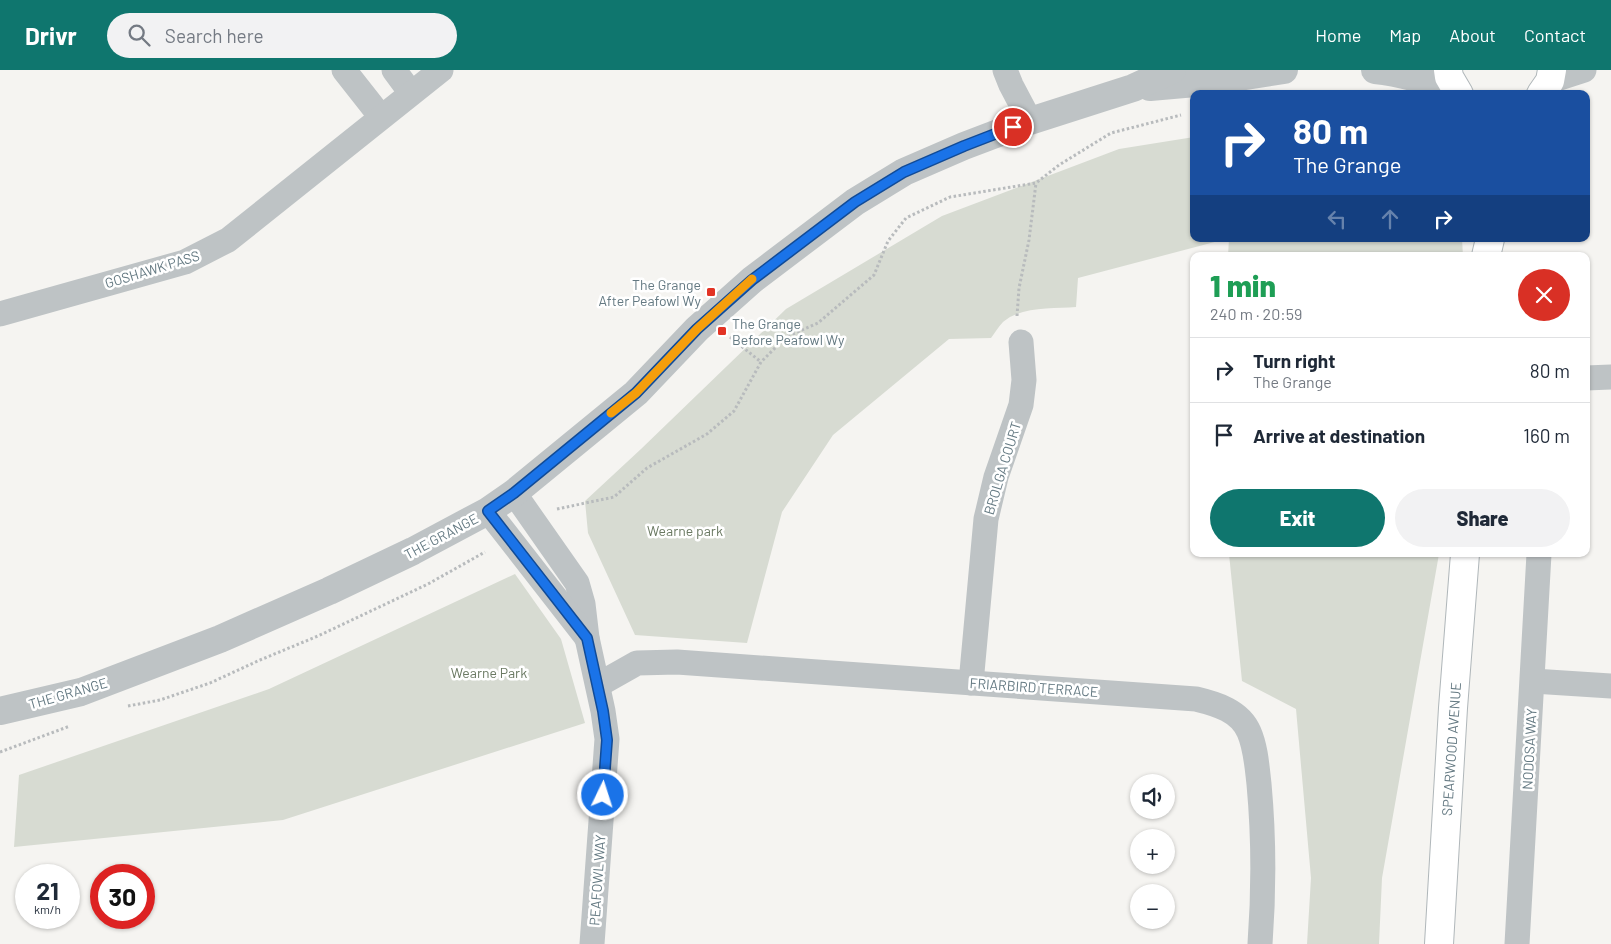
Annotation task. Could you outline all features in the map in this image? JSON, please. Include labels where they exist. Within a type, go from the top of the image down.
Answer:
[{"type":"main road","name":"SPEARWOOD AVENUE","points":[[1439,944],[1453,708],[1465,557]]},
{"type":"street","points":[[344,70],[382,117]]},
{"type":"street","points":[[394,70],[411,93]]},
{"type":"street","name":"GOSHAWK PASS","points":[[0,314],[186,262],[207,252],[228,240],[441,70]]},
{"type":"street","points":[[1005,70],[1010,85],[1030,121]]},
{"type":"street","name":"THE GRANGE","points":[[0,711],[81,692],[220,640],[413,551],[488,511],[514,493],[636,393],[697,329],[752,280],[855,202],[904,172],[964,146],[1030,121],[1133,88],[1172,70]]},
{"type":"street","name":"THE GRANGE","points":[[1133,88],[1207,82],[1284,70]]},
{"type":"street","points":[[1375,70],[1394,72],[1455,85]]},
{"type":"street","points":[[1548,82],[1584,70]]},
{"type":"street","name":"BROLGA COURT","points":[[971,683],[986,518],[996,477],[1021,405],[1024,380],[1021,342]]},
{"type":"street","points":[[1590,378],[1611,377]]},
{"type":"street","name":"PEAFOWL WAY","points":[[514,493],[577,583],[583,604],[587,638],[598,685],[607,740],[592,944]]},
{"type":"street","name":"PEAFOWL WAY","points":[[488,511],[587,638]]},
{"type":"street","name":"NODOSA WAY","points":[[1517,944],[1539,557]]},
{"type":"street","name":"FRIARBIRD TERRACE","points":[[598,685],[637,664],[677,662],[1196,699],[1218,705],[1236,715],[1249,731],[1256,756],[1263,827],[1263,907],[1260,944]]},
{"type":"street","points":[[1533,681],[1611,686]]},
{"type":"path","points":[[552,511],[614,497],[647,468],[707,434],[734,411],[761,362],[786,337],[818,322],[874,275],[888,241],[906,218],[950,196],[1036,183],[1059,165],[1112,132],[1186,114]]},
{"type":"path","points":[[1021,342],[1016,318],[1036,183]]},
{"type":"path","points":[[728,335],[761,362]]},
{"type":"green space","name":"Wearne park","points":[[1190,138],[1190,242],[1215,242],[1078,278],[1076,307],[1038,309],[1019,313],[1003,322],[991,338],[949,339],[833,435],[782,512],[747,643],[635,635],[588,533],[585,501],[786,309],[942,216],[1119,149]]},
{"type":"green space","points":[[1229,242],[1462,242],[1463,252],[1228,252]]},
{"type":"green space","points":[[1229,557],[1438,557],[1382,878],[1379,944],[1307,944],[1311,878],[1296,709],[1242,681]]},
{"type":"green space","name":"Wearne Park","points":[[515,574],[561,639],[585,723],[283,820],[14,847],[19,775],[269,689]]},
{"type":"slow traffic","points":[[611,413],[636,393],[697,329],[752,279]]},
{"type":"place","name":"The Grange After Peafowl Wy","points":[[711,292]]},
{"type":"place","name":"The Grange Before Peafowl Wy","points":[[722,331]]},
{"type":"route","points":[[603,795],[607,740],[592,652],[587,638],[488,511],[514,493],[636,393],[697,329],[752,280],[855,202],[904,172],[1013,127]]}]
